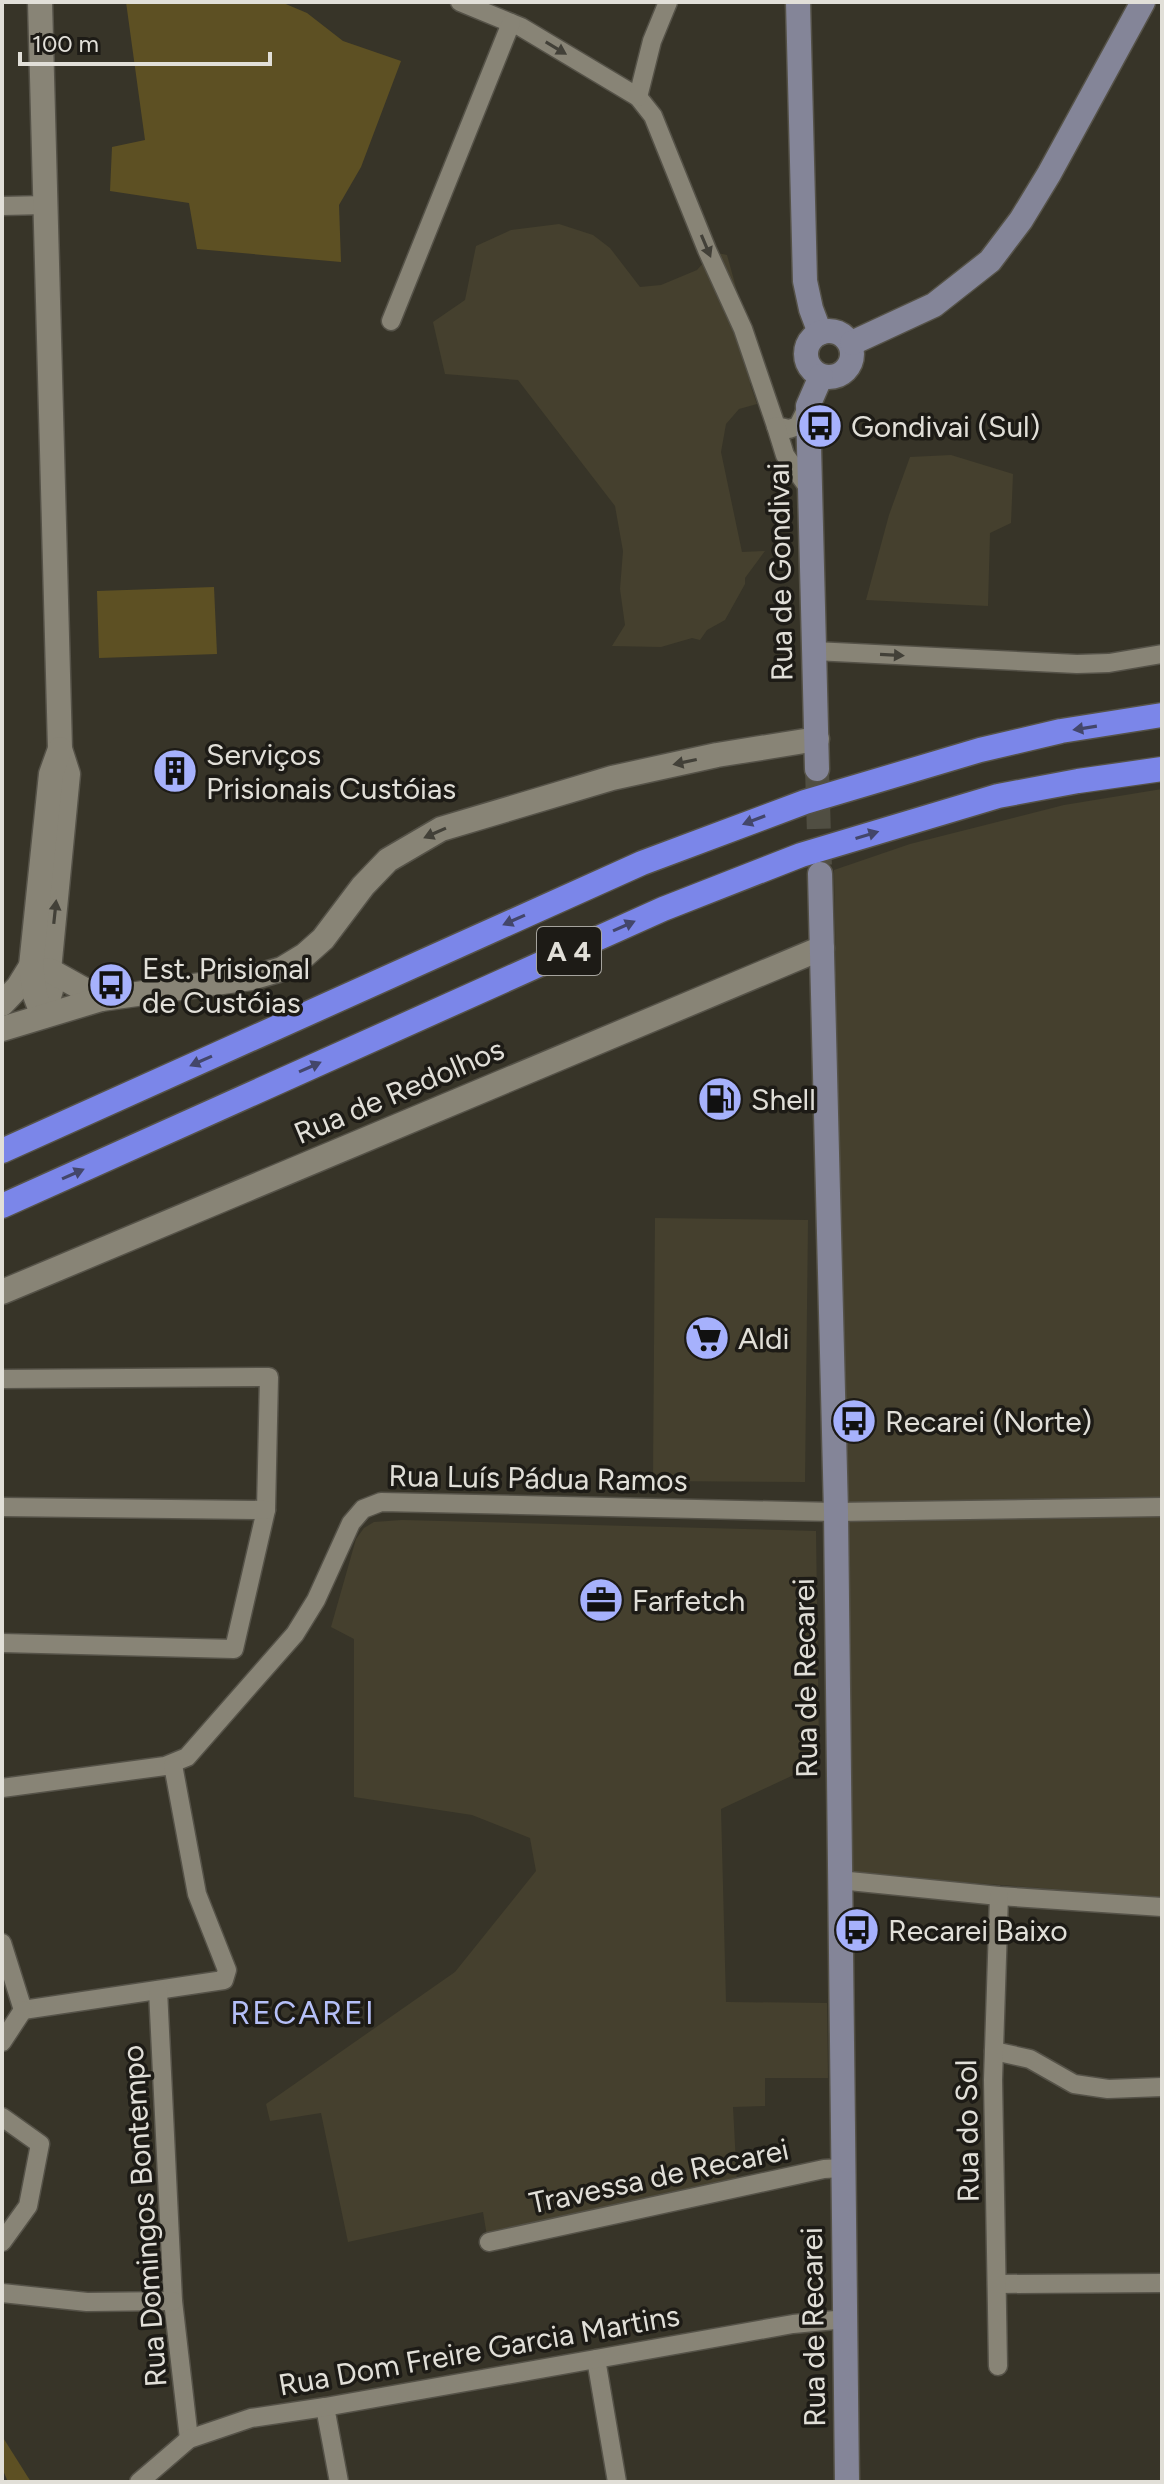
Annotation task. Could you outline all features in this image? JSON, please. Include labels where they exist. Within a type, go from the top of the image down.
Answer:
[{"type":"highway","name":"A 4","points":[[2,1151],[642,863],[775,813],[818,797],[980,750],[1061,731],[1162,715]]},
{"type":"highway","name":"A 4","points":[[2,1206],[663,909],[787,860],[998,796],[1162,769]]},
{"type":"main road","points":[[798,2],[805,281],[820,333]]},
{"type":"main road","points":[[852,343],[934,305],[990,261],[1021,220],[1049,174],[1143,2]]},
{"type":"main road","points":[[839,332],[852,343],[851,363],[839,375],[821,376],[813,371],[805,355],[811,338],[820,333],[839,332]]},
{"type":"main road","name":"Rua de Gondivai","points":[[817,769],[808,406],[821,376]]},
{"type":"main road","name":"Rua de Recarei","points":[[820,874],[836,1512],[847,2482]]},
{"type":"street","points":[[40,2],[60,749],[68,774],[53,842],[35,995],[43,1016]]},
{"type":"street","points":[[460,2],[511,23],[638,97],[653,116],[707,250],[743,329],[785,455],[810,490]]},
{"type":"street","points":[[638,97],[652,41],[668,2]]},
{"type":"street","points":[[391,321],[511,23]]},
{"type":"street","points":[[2,206],[46,205]]},
{"type":"street","points":[[776,426],[789,429],[798,426],[808,406]]},
{"type":"street","points":[[814,651],[1077,664],[1101,664],[1162,654]]},
{"type":"street","points":[[2,1029],[101,999],[251,978],[282,969],[323,939],[363,886],[388,860],[441,829],[612,778],[717,755],[817,739]]},
{"type":"street","name":"Rua de Redolhos","points":[[2,1292],[822,948]]},
{"type":"street","points":[[40,968],[101,999]]},
{"type":"street","points":[[2,1004],[40,968]]},
{"type":"street","points":[[2,1379],[269,1377],[266,1510],[234,1649],[2,1643]]},
{"type":"street","name":"Rua Luís Pádua Ramos","points":[[173,1765],[192,1752],[278,1655],[310,1611],[351,1523],[363,1509],[381,1502],[836,1512],[1162,1507]]},
{"type":"street","points":[[2,1507],[266,1510]]},
{"type":"street","points":[[2,1788],[173,1765],[197,1894],[227,1970],[226,1977],[219,1982],[23,2010],[2,2042]]},
{"type":"street","points":[[839,1880],[999,1896],[1162,1905]]},
{"type":"street","name":"Rua do Sol","points":[[998,2366],[994,2051],[999,1896]]},
{"type":"street","points":[[2,1943],[23,2010]]},
{"type":"street","name":"Rua Domingos Bontempo","points":[[158,1990],[173,2301],[189,2439]]},
{"type":"street","points":[[994,2051],[1030,2059],[1074,2084],[1108,2089],[1162,2087]]},
{"type":"street","points":[[2,2117],[40,2144],[28,2206],[2,2242]]},
{"type":"street","name":"Travessa de Recarei","points":[[489,2242],[824,2169],[842,2168]]},
{"type":"street","points":[[997,2284],[1162,2283]]},
{"type":"street","points":[[2,2293],[87,2302],[173,2301]]},
{"type":"street","name":"Rua Dom Freire Garcia Martins","points":[[139,2482],[189,2439],[251,2418],[793,2324],[846,2319]]},
{"type":"street","points":[[596,2359],[617,2482]]},
{"type":"street","points":[[325,2407],[339,2482]]},
{"type":"shaded area","points":[[126,2],[281,2],[307,13],[343,41],[401,61],[361,167],[339,205],[341,262],[197,249],[189,203],[110,191],[112,147],[145,140]]},
{"type":"shaded area","points":[[559,224],[593,235],[610,248],[640,287],[661,285],[697,270],[713,252],[727,255],[752,345],[753,375],[750,384],[757,404],[739,409],[726,424],[721,452],[742,552],[765,551],[745,578],[745,584],[725,620],[707,630],[700,640],[692,638],[661,647],[612,646],[625,625],[620,589],[623,551],[615,506],[518,380],[445,374],[433,322],[465,300],[476,246],[511,230]]},
{"type":"shaded area","points":[[951,455],[1013,474],[1011,523],[990,533],[988,606],[866,600],[889,515],[910,457]]},
{"type":"shaded area","points":[[214,587],[217,654],[99,658],[97,591]]},
{"type":"shaded area","points":[[1162,789],[1162,1897],[853,1874],[834,870],[910,844],[1064,805]]},
{"type":"shaded area","points":[[655,1218],[808,1220],[805,1482],[653,1481]]},
{"type":"shaded area","points":[[402,1520],[816,1531],[819,1751],[800,1772],[721,1809],[726,2002],[827,2003],[828,2078],[765,2078],[765,2106],[733,2107],[737,2183],[487,2236],[483,2212],[348,2242],[321,2113],[270,2121],[266,2104],[455,1972],[536,1871],[530,1838],[472,1815],[354,1797],[354,1639],[331,1627],[356,1539],[364,1528],[374,1522]]},
{"type":"shaded area","points":[[2,2436],[31,2482],[8,2482],[2,2468]]},
{"type":"tunnel","points":[[817,769],[820,868]]},
{"type":"place","name":"Gondivai (Sul)","points":[[820,426]]},
{"type":"place","name":"Serviços Prisionais Custóias","points":[[175,771]]},
{"type":"place","name":"Est. Prisional de Custóias","points":[[111,985]]},
{"type":"place","name":"Shell","points":[[720,1099]]},
{"type":"place","name":"Aldi","points":[[707,1338]]},
{"type":"place","name":"Recarei (Norte)","points":[[854,1421]]},
{"type":"place","name":"Farfetch","points":[[601,1600]]},
{"type":"place","name":"Recarei Baixo","points":[[857,1930]]},
{"type":"district","name":"RECAREI","points":[[303,2013]]}]
